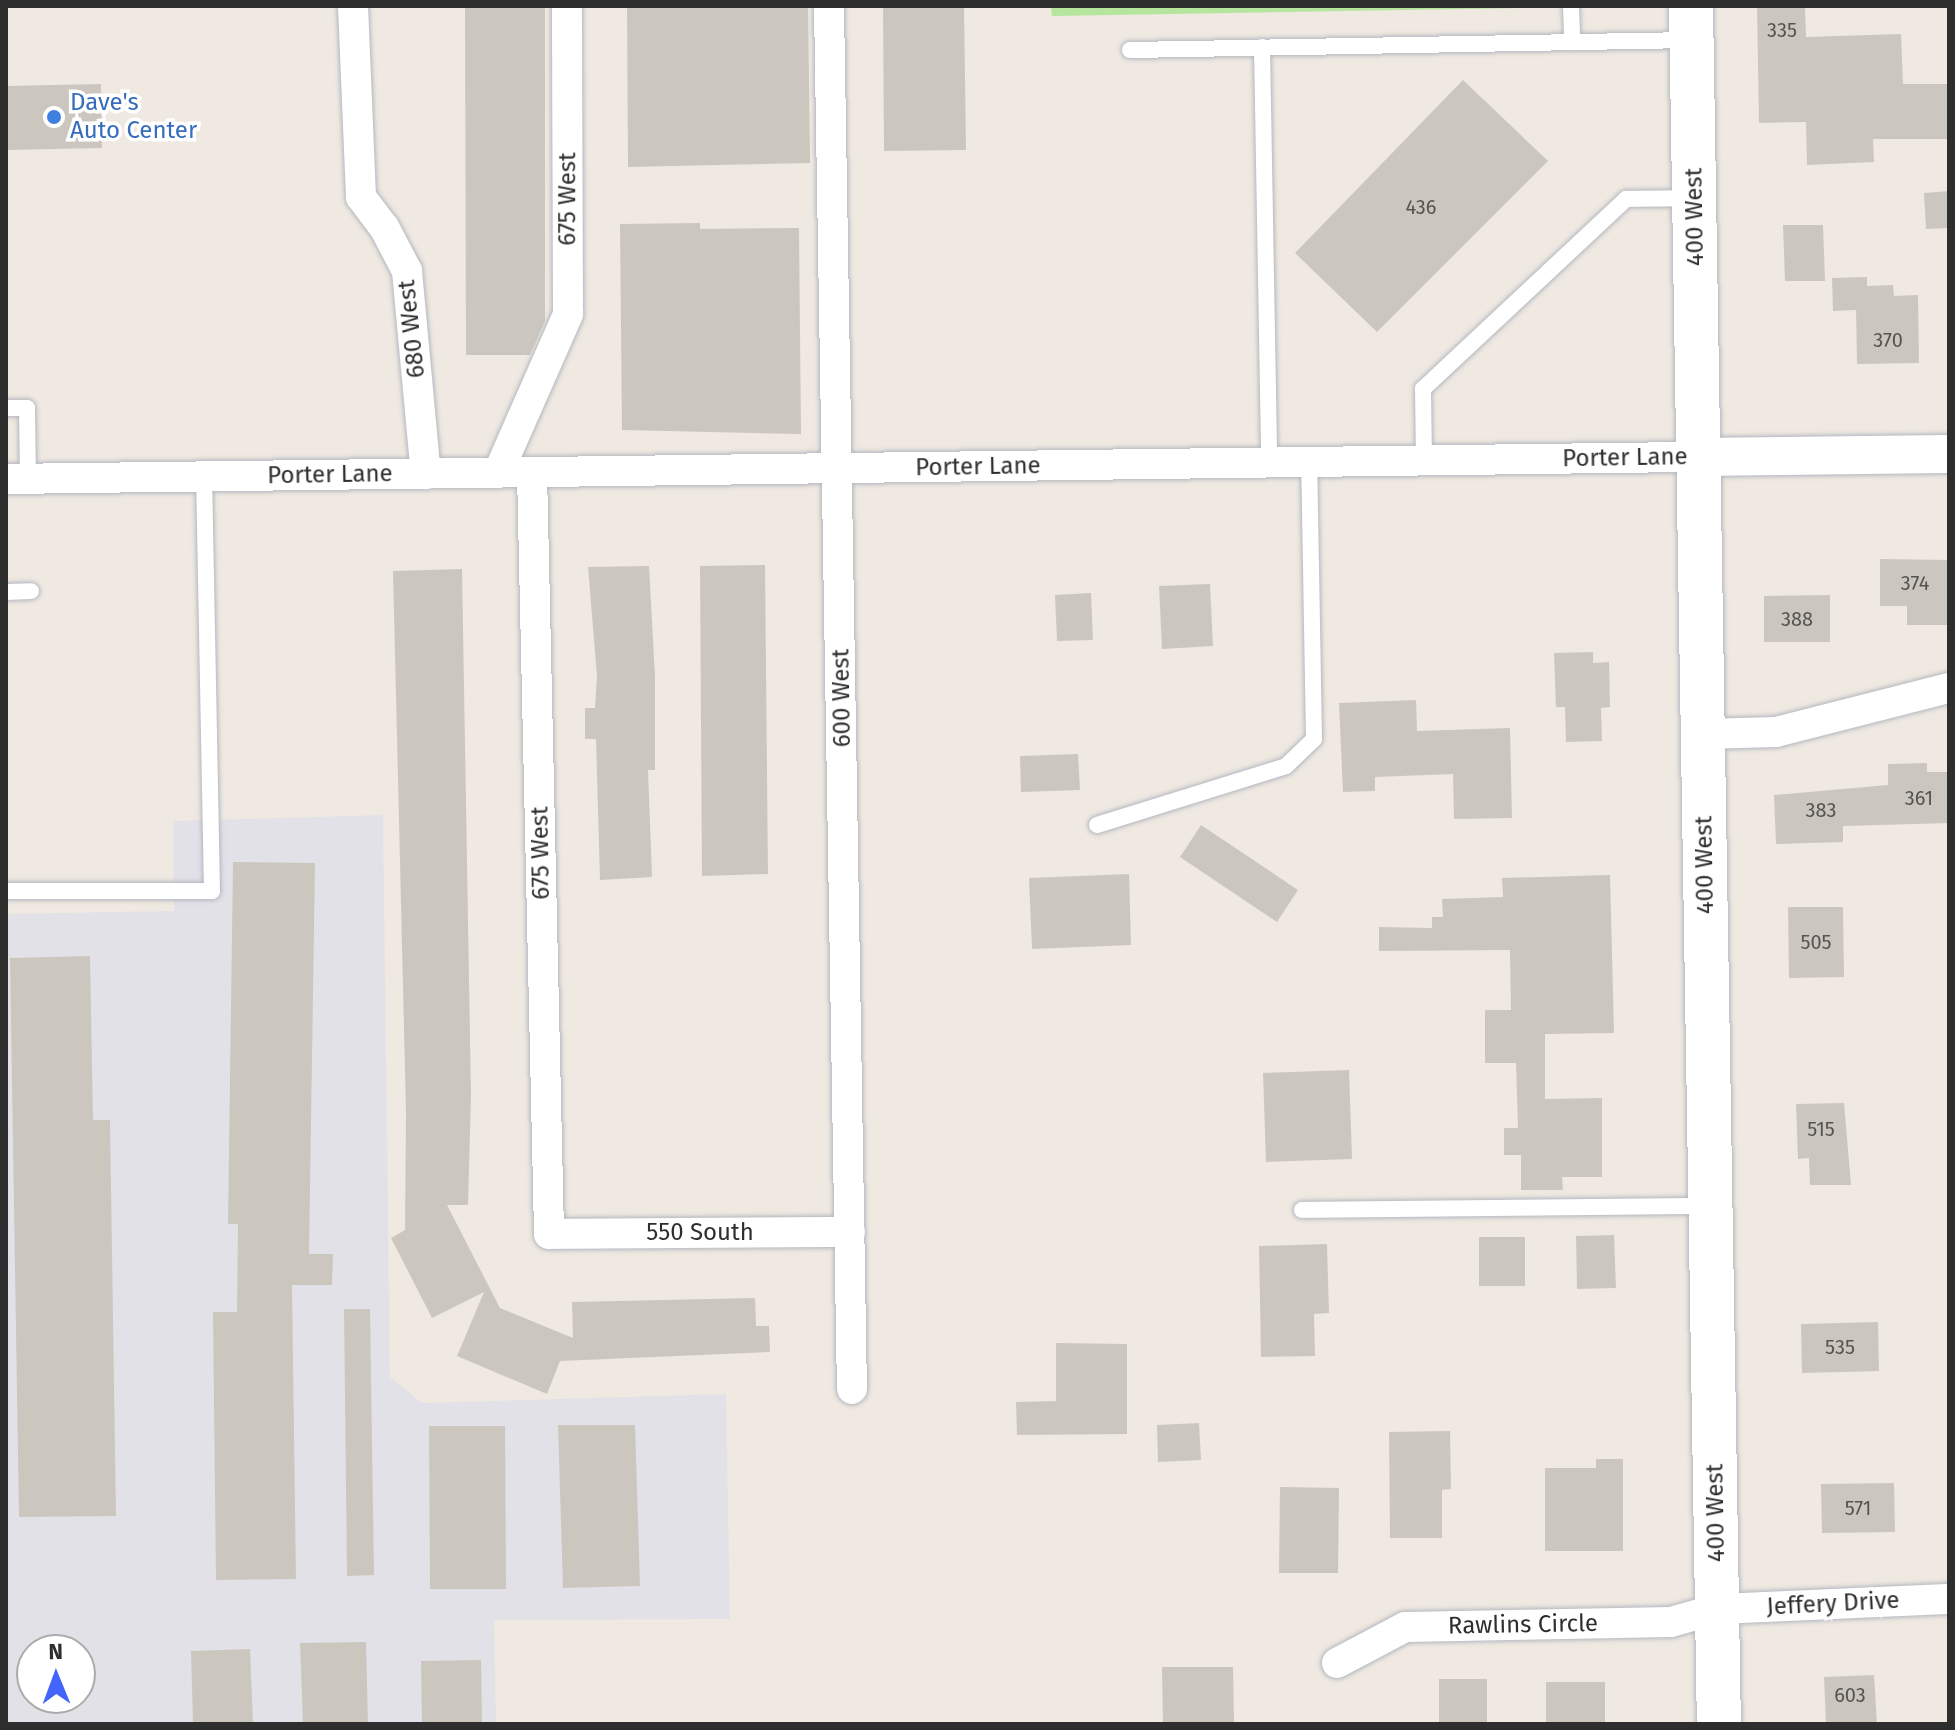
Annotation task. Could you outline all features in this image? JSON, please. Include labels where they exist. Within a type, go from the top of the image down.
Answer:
[{"type":"main road","name":"400 West","points":[[1692,23],[1719,1724]]},
{"type":"street","name":"680 West","points":[[353,6],[361,197],[407,271],[426,474]]},
{"type":"street","name":"675 West","points":[[498,473],[568,314],[567,6]]},
{"type":"street","name":"600 West","points":[[829,6],[852,1389]]},
{"type":"street","name":"Porter Lane","points":[[17,479],[1949,454]]},
{"type":"street","name":"675 West","points":[[532,472],[549,1234]]},
{"type":"street","points":[[1703,734],[1776,732],[1949,688]]},
{"type":"street","name":"550 South","points":[[549,1234],[850,1232]]},
{"type":"street","name":"Jeffery Drive","points":[[1717,1609],[1949,1599]]},
{"type":"street","name":"Rawlins Circle","points":[[1337,1663],[1405,1627],[1671,1622],[1717,1609]]},
{"type":"lane","points":[[1571,6],[1572,42]]},
{"type":"lane","points":[[1130,50],[1572,42],[1692,23]]},
{"type":"lane","points":[[1262,47],[1269,463]]},
{"type":"lane","points":[[1424,461],[1423,389],[1626,199],[1694,198]]},
{"type":"lane","points":[[6,408],[27,408],[17,479]]},
{"type":"lane","points":[[1097,825],[1286,766],[1314,739],[1309,462]]},
{"type":"lane","points":[[6,891],[212,891],[204,476]]},
{"type":"lane","points":[[6,592],[31,591]]},
{"type":"lane","points":[[1302,1210],[1710,1206]]},
{"type":"shaded area","points":[[383,815],[390,1377],[422,1403],[726,1394],[730,1619],[494,1620],[496,1724],[6,1724],[6,914],[174,911],[173,821]]},
{"type":"green space","points":[[1051,6],[1523,6],[1523,8],[1052,16]]},
{"type":"building","points":[[465,6],[545,6],[545,321],[530,355],[466,355]]},
{"type":"building","points":[[627,6],[808,6],[810,163],[628,167]]},
{"type":"building","points":[[883,6],[964,6],[966,150],[884,151]]},
{"type":"building","points":[[1757,6],[1805,6],[1806,37],[1901,34],[1903,84],[1949,84],[1949,139],[1873,139],[1874,162],[1807,165],[1806,122],[1759,123]]},
{"type":"building","points":[[1463,80],[1548,161],[1377,332],[1295,253]]},
{"type":"building","name":"Dave's Auto Center","points":[[101,84],[102,148],[6,150],[6,86]]},
{"type":"building","points":[[1949,191],[1949,228],[1926,229],[1924,193]]},
{"type":"building","points":[[700,223],[700,229],[799,228],[801,434],[622,430],[620,224]]},
{"type":"building","points":[[1783,225],[1823,225],[1825,281],[1785,281]]},
{"type":"building","points":[[1867,277],[1867,286],[1893,285],[1894,296],[1918,295],[1919,363],[1857,364],[1856,310],[1833,311],[1832,278]]},
{"type":"building","points":[[1880,559],[1949,560],[1949,625],[1907,625],[1907,606],[1880,606]]},
{"type":"building","points":[[765,565],[768,874],[702,876],[700,566]]},
{"type":"building","points":[[649,566],[655,676],[655,770],[648,770],[652,877],[600,880],[596,739],[585,739],[585,708],[595,708],[597,676],[588,567]]},
{"type":"building","points":[[462,569],[471,1096],[468,1205],[447,1205],[500,1308],[573,1338],[572,1302],[755,1298],[756,1326],[769,1326],[770,1352],[560,1361],[547,1394],[457,1356],[484,1292],[432,1318],[391,1238],[405,1230],[406,1112],[393,571]]},
{"type":"building","points":[[1210,584],[1213,646],[1162,649],[1159,586]]},
{"type":"building","points":[[1091,593],[1093,640],[1057,641],[1055,595]]},
{"type":"building","points":[[1830,595],[1830,642],[1764,642],[1764,596]]},
{"type":"building","points":[[1593,652],[1593,663],[1609,662],[1610,707],[1601,708],[1602,741],[1566,742],[1565,707],[1556,707],[1554,653]]},
{"type":"building","points":[[1416,700],[1417,731],[1510,728],[1512,818],[1454,819],[1453,774],[1375,777],[1375,791],[1343,792],[1339,703]]},
{"type":"building","points":[[1078,754],[1080,790],[1021,792],[1020,756]]},
{"type":"building","points":[[1927,763],[1927,772],[1949,772],[1949,823],[1843,826],[1843,842],[1776,844],[1774,795],[1888,785],[1888,764]]},
{"type":"building","points":[[1201,825],[1298,890],[1277,922],[1180,857]]},
{"type":"building","points":[[233,862],[315,863],[309,1254],[333,1254],[332,1285],[292,1285],[296,1579],[216,1580],[213,1312],[237,1312],[238,1224],[228,1224]]},
{"type":"building","points":[[1129,874],[1131,945],[1032,949],[1029,878]]},
{"type":"building","points":[[1610,875],[1614,1033],[1545,1034],[1545,1099],[1602,1098],[1602,1177],[1562,1177],[1563,1190],[1521,1190],[1521,1155],[1504,1155],[1504,1128],[1518,1128],[1516,1063],[1485,1063],[1485,1010],[1511,1010],[1510,950],[1379,951],[1379,927],[1432,928],[1432,917],[1443,917],[1442,899],[1503,897],[1502,878]]},
{"type":"building","points":[[1788,907],[1843,907],[1844,977],[1789,978]]},
{"type":"building","points":[[90,956],[93,1120],[110,1120],[116,1516],[19,1517],[10,958]]},
{"type":"building","points":[[1349,1070],[1352,1159],[1266,1162],[1263,1073]]},
{"type":"building","points":[[1844,1103],[1851,1185],[1810,1185],[1809,1158],[1798,1159],[1796,1104]]},
{"type":"building","points":[[1614,1235],[1616,1288],[1577,1289],[1576,1236]]},
{"type":"building","points":[[1479,1237],[1525,1237],[1525,1286],[1479,1286]]},
{"type":"building","points":[[1327,1244],[1329,1313],[1314,1314],[1315,1356],[1261,1357],[1259,1246]]},
{"type":"building","points":[[344,1309],[370,1309],[374,1575],[347,1576]]},
{"type":"building","points":[[1878,1322],[1879,1371],[1802,1373],[1801,1324]]},
{"type":"building","points":[[1056,1343],[1127,1344],[1127,1434],[1017,1435],[1016,1402],[1056,1401]]},
{"type":"building","points":[[1199,1423],[1201,1460],[1158,1462],[1157,1425]]},
{"type":"building","points":[[558,1425],[635,1425],[640,1586],[563,1588]]},
{"type":"building","points":[[429,1426],[505,1426],[506,1589],[430,1589]]},
{"type":"building","points":[[1450,1431],[1451,1489],[1442,1490],[1442,1538],[1390,1538],[1389,1432]]},
{"type":"building","points":[[1596,1459],[1623,1459],[1623,1551],[1545,1551],[1545,1468],[1596,1468]]},
{"type":"building","points":[[1894,1483],[1895,1532],[1822,1533],[1821,1484]]},
{"type":"building","points":[[1280,1487],[1339,1488],[1338,1573],[1279,1573]]},
{"type":"building","points":[[366,1642],[368,1724],[303,1724],[300,1643]]},
{"type":"building","points":[[250,1649],[253,1724],[193,1724],[191,1651]]},
{"type":"building","points":[[481,1660],[482,1724],[422,1724],[421,1661]]},
{"type":"building","points":[[1162,1667],[1233,1667],[1234,1724],[1163,1724]]},
{"type":"building","points":[[1874,1675],[1877,1724],[1826,1724],[1824,1677]]},
{"type":"building","points":[[1439,1679],[1487,1679],[1487,1724],[1439,1724]]},
{"type":"building","points":[[1546,1682],[1605,1682],[1605,1724],[1546,1724]]},
{"type":"place","name":"Dave's Auto Center","points":[[54,117]]}]
